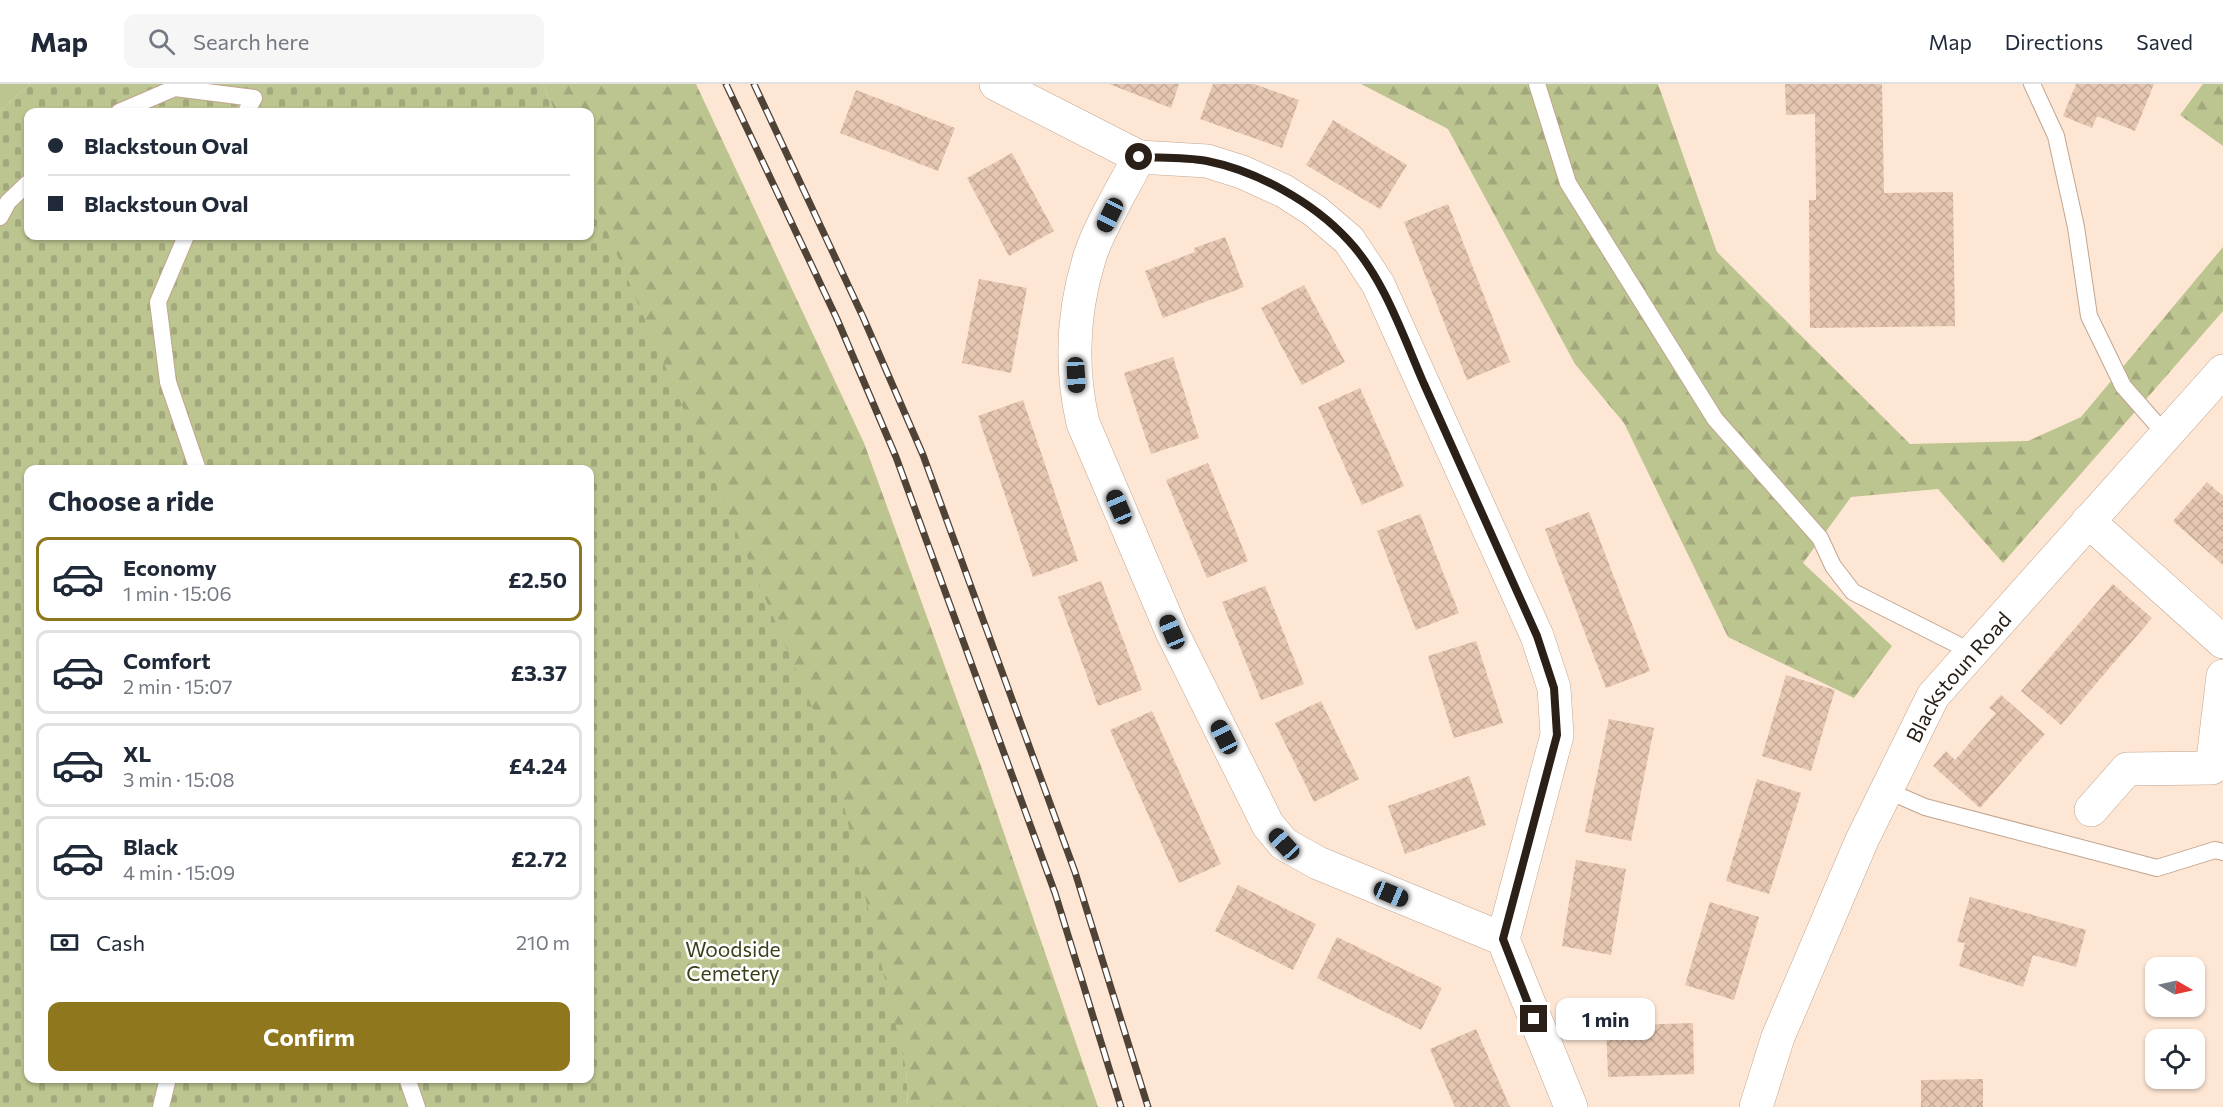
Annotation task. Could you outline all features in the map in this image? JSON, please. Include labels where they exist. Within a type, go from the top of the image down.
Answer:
[{"type":"street","points":[[996,84],[1139,157],[1207,161],[1284,191],[1315,211],[1348,240],[1378,284],[1537,636],[1554,688],[1557,735],[1503,939],[1571,1107]]},
{"type":"street","points":[[1139,157],[1091,255],[1074,331],[1077,397],[1083,423],[1172,632],[1268,825],[1284,844],[1318,863],[1503,939]]},
{"type":"street","name":"Blackstoun Road","points":[[1756,1107],[1778,1037],[1862,840],[1933,696],[2223,371]]},
{"type":"street","points":[[2088,521],[2223,642]]},
{"type":"street","points":[[2091,810],[2127,769],[2212,768],[2223,676]]},
{"type":"street","name":"Blackstoun Road","points":[[1739,1107],[1778,1037]]},
{"type":"lane","points":[[1536,84],[1568,183],[1715,419],[1820,538],[1833,566],[1853,592],[1972,652]]},
{"type":"lane","points":[[2032,84],[2056,136],[2076,227],[2089,316],[2123,386],[2166,435]]},
{"type":"lane","points":[[128,108],[175,88],[254,98],[248,108]]},
{"type":"lane","points":[[0,217],[8,202],[24,187]]},
{"type":"lane","points":[[184,240],[158,302],[168,382],[196,465]]},
{"type":"lane","points":[[1886,790],[1925,807],[2157,868],[2215,850],[2223,852]]},
{"type":"lane","points":[[161,1107],[167,1083]]},
{"type":"lane","points":[[409,1083],[417,1107]]},
{"type":"green space","points":[[0,84],[30,84],[0,111]]},
{"type":"green space","name":"Woodside Cemetery","points":[[30,84],[543,84],[553,108],[24,108],[24,240],[594,240],[594,201],[831,751],[906,1069],[908,1107],[0,1107],[0,111]]},
{"type":"green space","points":[[543,84],[696,84],[864,443],[982,769],[1098,1107],[908,1107],[906,1069],[594,203],[594,108],[553,108]]},
{"type":"green space","points":[[1361,84],[1658,84],[1717,252],[1910,444],[2028,441],[2081,417],[2223,247],[2223,311],[2003,563],[1938,489],[1851,497],[1803,563],[1892,646],[1854,698],[1728,637],[1624,423],[1575,364],[1448,129]]},
{"type":"green space","points":[[2203,84],[2223,84],[2223,146],[2180,115]]},
{"type":"building","points":[[1109,84],[1179,84],[1171,108]]},
{"type":"building","points":[[1213,84],[1254,84],[1299,100],[1282,148],[1200,119]]},
{"type":"building","points":[[1785,84],[1882,84],[1884,193],[1953,192],[1955,326],[1810,328],[1809,200],[1816,200],[1815,114],[1786,115]]},
{"type":"building","points":[[2076,84],[2154,84],[2135,131],[2097,116],[2092,128],[2063,116]]},
{"type":"building","points":[[856,90],[955,128],[938,171],[840,133]]},
{"type":"building","points":[[1333,120],[1407,165],[1380,209],[1306,165]]},
{"type":"building","points":[[1012,153],[1054,231],[1009,256],[967,178]]},
{"type":"building","points":[[1448,204],[1510,362],[1467,380],[1404,222]]},
{"type":"building","points":[[1225,237],[1244,287],[1163,318],[1145,271],[1195,252],[1194,248]]},
{"type":"building","points":[[979,279],[1027,288],[1011,373],[962,363]]},
{"type":"building","points":[[1304,285],[1345,362],[1302,385],[1261,308]]},
{"type":"building","points":[[1173,357],[1199,438],[1151,454],[1124,373]]},
{"type":"building","points":[[1360,388],[1404,486],[1362,505],[1318,407]]},
{"type":"building","points":[[1023,400],[1078,561],[1033,577],[978,416]]},
{"type":"building","points":[[1208,463],[1248,561],[1207,578],[1166,480]]},
{"type":"building","points":[[2207,482],[2223,496],[2223,565],[2173,521]]},
{"type":"building","points":[[1589,512],[1650,671],[1606,688],[1545,529]]},
{"type":"building","points":[[1420,514],[1459,613],[1416,630],[1377,531]]},
{"type":"building","points":[[1101,581],[1142,690],[1098,706],[1058,597]]},
{"type":"building","points":[[2113,584],[2152,618],[2061,725],[2021,691]]},
{"type":"building","points":[[1265,586],[1304,684],[1261,700],[1222,602]]},
{"type":"building","points":[[1476,641],[1503,723],[1454,738],[1428,656]]},
{"type":"building","points":[[1786,675],[1835,690],[1811,771],[1762,756]]},
{"type":"building","points":[[2001,695],[2045,734],[1980,808],[1933,766],[1946,751],[1955,760],[1996,713],[1989,708]]},
{"type":"building","points":[[1321,701],[1359,779],[1314,802],[1275,723]]},
{"type":"building","points":[[1152,711],[1221,864],[1179,883],[1110,730]]},
{"type":"building","points":[[1609,719],[1654,728],[1631,841],[1585,832]]},
{"type":"building","points":[[1469,776],[1486,825],[1405,854],[1388,806]]},
{"type":"building","points":[[1757,779],[1801,793],[1769,894],[1726,881]]},
{"type":"building","points":[[1576,860],[1626,869],[1611,955],[1562,946]]},
{"type":"building","points":[[1238,885],[1316,924],[1293,970],[1215,931]]},
{"type":"building","points":[[1970,897],[2086,930],[2076,967],[2033,955],[2023,987],[1959,966],[1965,943],[1957,942]]},
{"type":"building","points":[[1710,902],[1759,917],[1734,1000],[1685,985]]},
{"type":"building","points":[[1337,937],[1442,988],[1421,1030],[1317,978]]},
{"type":"building","points":[[1693,1023],[1694,1074],[1608,1077],[1606,1026]]},
{"type":"building","points":[[1476,1029],[1510,1107],[1455,1107],[1430,1049]]},
{"type":"building","points":[[1983,1079],[1983,1107],[1921,1107],[1921,1080]]},
{"type":"railway","points":[[726,84],[837,319],[896,457],[1055,893],[1121,1107]]},
{"type":"railway","points":[[754,84],[863,317],[923,455],[1075,872],[1148,1107]]},
{"type":"route","points":[[1139,157],[1207,161],[1242,172],[1284,191],[1315,211],[1348,240],[1378,284],[1404,338],[1537,636],[1554,688],[1557,735],[1531,842],[1503,939],[1534,1019]]}]
